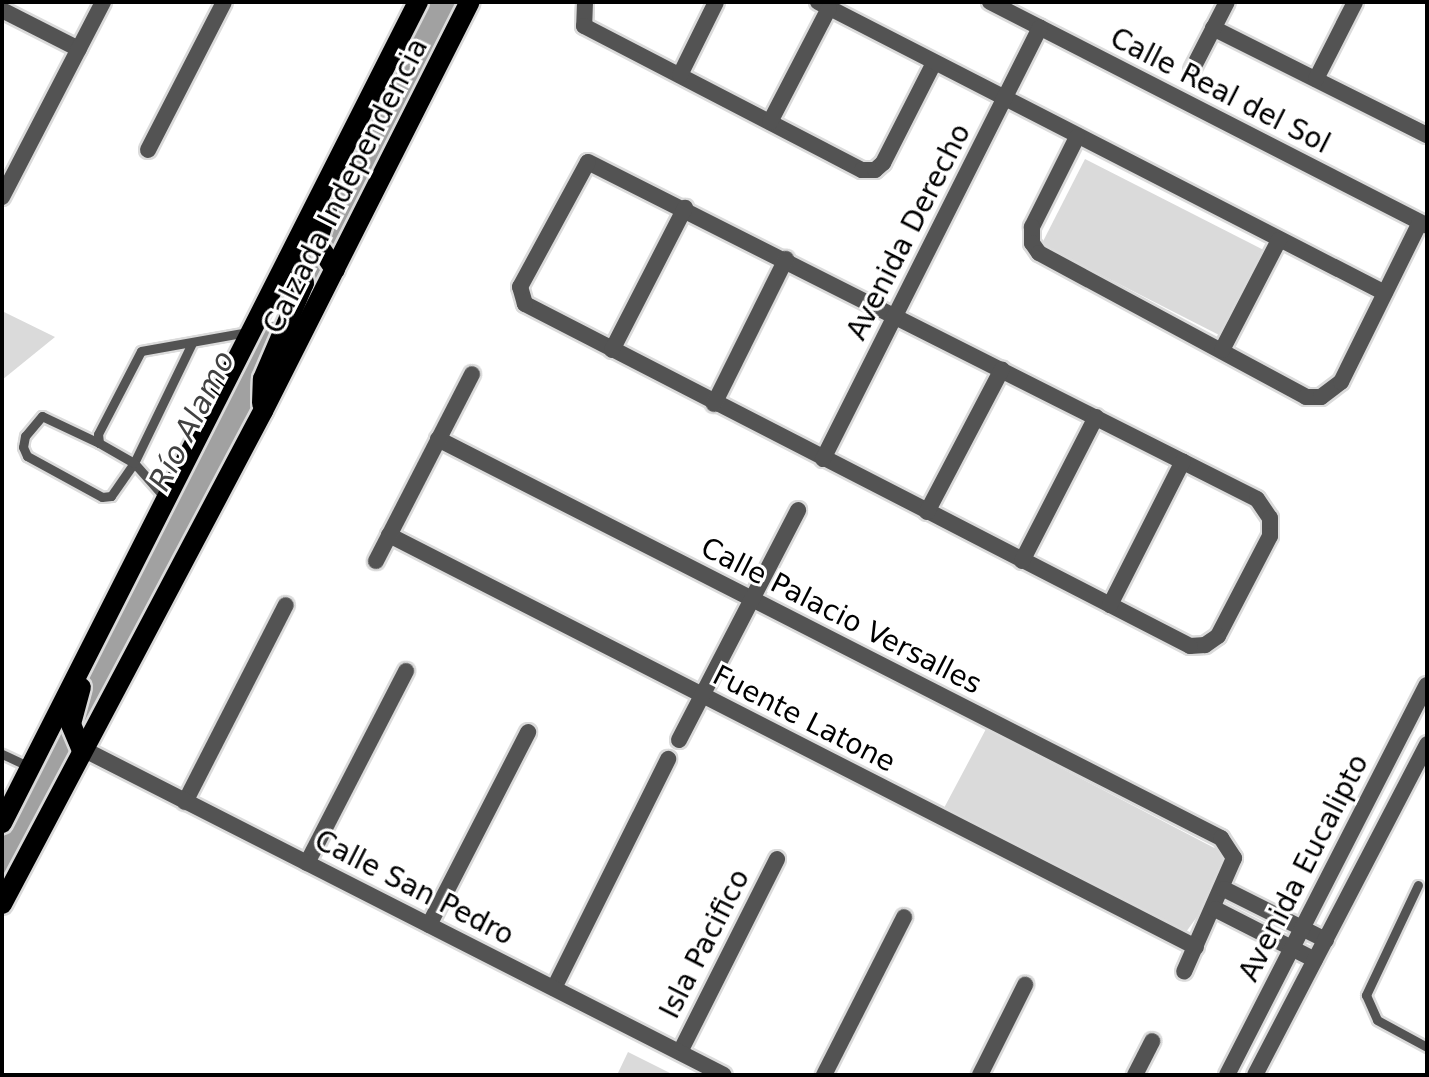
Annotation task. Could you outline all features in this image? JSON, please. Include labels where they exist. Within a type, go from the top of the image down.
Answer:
[{"type":"main road","name":"Calzada Independencia","points":[[2,823],[418,2]]},
{"type":"main road","name":"Calzada Independencia","points":[[2,904],[81,748],[263,411],[470,2]]},
{"type":"main road","points":[[335,270],[322,253],[317,231],[361,141],[359,119]]},
{"type":"main road","points":[[263,411],[263,379],[304,283],[301,270],[288,259]]},
{"type":"main road","points":[[81,748],[71,724],[90,648]]},
{"type":"street","points":[[2,197],[103,2]]},
{"type":"street","points":[[148,150],[224,2]]},
{"type":"street","points":[[585,2],[584,26],[862,170],[875,170],[933,65]]},
{"type":"street","points":[[680,75],[716,2]]},
{"type":"street","name":"Calle Real del Sol","points":[[990,2],[1423,224]]},
{"type":"street","points":[[1192,70],[1227,2]]},
{"type":"street","points":[[1316,79],[1355,2]]},
{"type":"street","points":[[770,122],[823,5],[933,65],[1385,293]]},
{"type":"street","points":[[2,10],[79,49]]},
{"type":"street","name":"Avenida Derecho","points":[[823,459],[1040,28]]},
{"type":"street","points":[[1213,28],[1425,128]]},
{"type":"street","points":[[1077,137],[1032,227],[1032,243],[1039,253],[1306,397],[1321,397],[1341,382],[1423,224]]},
{"type":"street","points":[[595,163],[786,259],[1257,499],[1270,518],[1270,536],[1218,636],[1205,645],[1190,646],[714,404],[525,304],[521,296],[520,287],[580,167],[595,163]]},
{"type":"street","points":[[612,350],[685,208]]},
{"type":"street","points":[[1222,350],[1279,240]]},
{"type":"street","points":[[714,404],[786,259]]},
{"type":"street","points":[[927,512],[1002,369]]},
{"type":"street","points":[[376,561],[472,374]]},
{"type":"street","points":[[1022,561],[1096,417]]},
{"type":"street","name":"Calle Palacio Versalles","points":[[438,439],[1221,838],[1234,858],[1224,889]]},
{"type":"street","points":[[1110,605],[1183,461]]},
{"type":"street","points":[[679,740],[798,510]]},
{"type":"street","name":"Fuente Latone","points":[[389,535],[1196,947]]},
{"type":"street","points":[[185,802],[286,605]]},
{"type":"street","points":[[307,863],[406,671]]},
{"type":"street","name":"Avenida Eucalipto","points":[[1227,1075],[1427,685]]},
{"type":"street","points":[[429,925],[528,732]]},
{"type":"street","name":"Avenida Eucalipto","points":[[1255,1075],[1427,744]]},
{"type":"street","name":"Calle San Pedro","points":[[81,748],[724,1075]]},
{"type":"street","points":[[554,988],[668,759]]},
{"type":"street","name":"Isla Pacifico","points":[[680,1052],[777,859]]},
{"type":"street","points":[[1184,972],[1224,889],[1326,940]]},
{"type":"street","points":[[1215,909],[1315,960]]},
{"type":"street","points":[[824,1075],[904,917]]},
{"type":"street","points":[[980,1075],[1025,985]]},
{"type":"street","points":[[1135,1075],[1152,1041]]},
{"type":"lane","points":[[99,443],[98,434],[141,351],[251,331]]},
{"type":"lane","points":[[166,499],[134,463],[42,416],[25,436],[23,447],[27,456],[102,497],[118,491],[134,463],[192,343]]},
{"type":"lane","points":[[2,754],[30,767]]},
{"type":"lane","points":[[1418,885],[1366,995],[1377,1020],[1427,1047]]},
{"type":"shaded area","points":[[1085,159],[1263,250],[1220,335],[1041,245]]},
{"type":"shaded area","points":[[2,311],[55,337],[2,380]]},
{"type":"shaded area","points":[[986,729],[1226,854],[1202,910],[1186,932],[944,808]]},
{"type":"shaded area","points":[[628,1052],[674,1075],[617,1075]]},
{"type":"waterway","name":"Río Alamo","points":[[292,299],[443,2]]},
{"type":"waterway","name":"Río Alamo","points":[[2,871],[273,336]]}]
